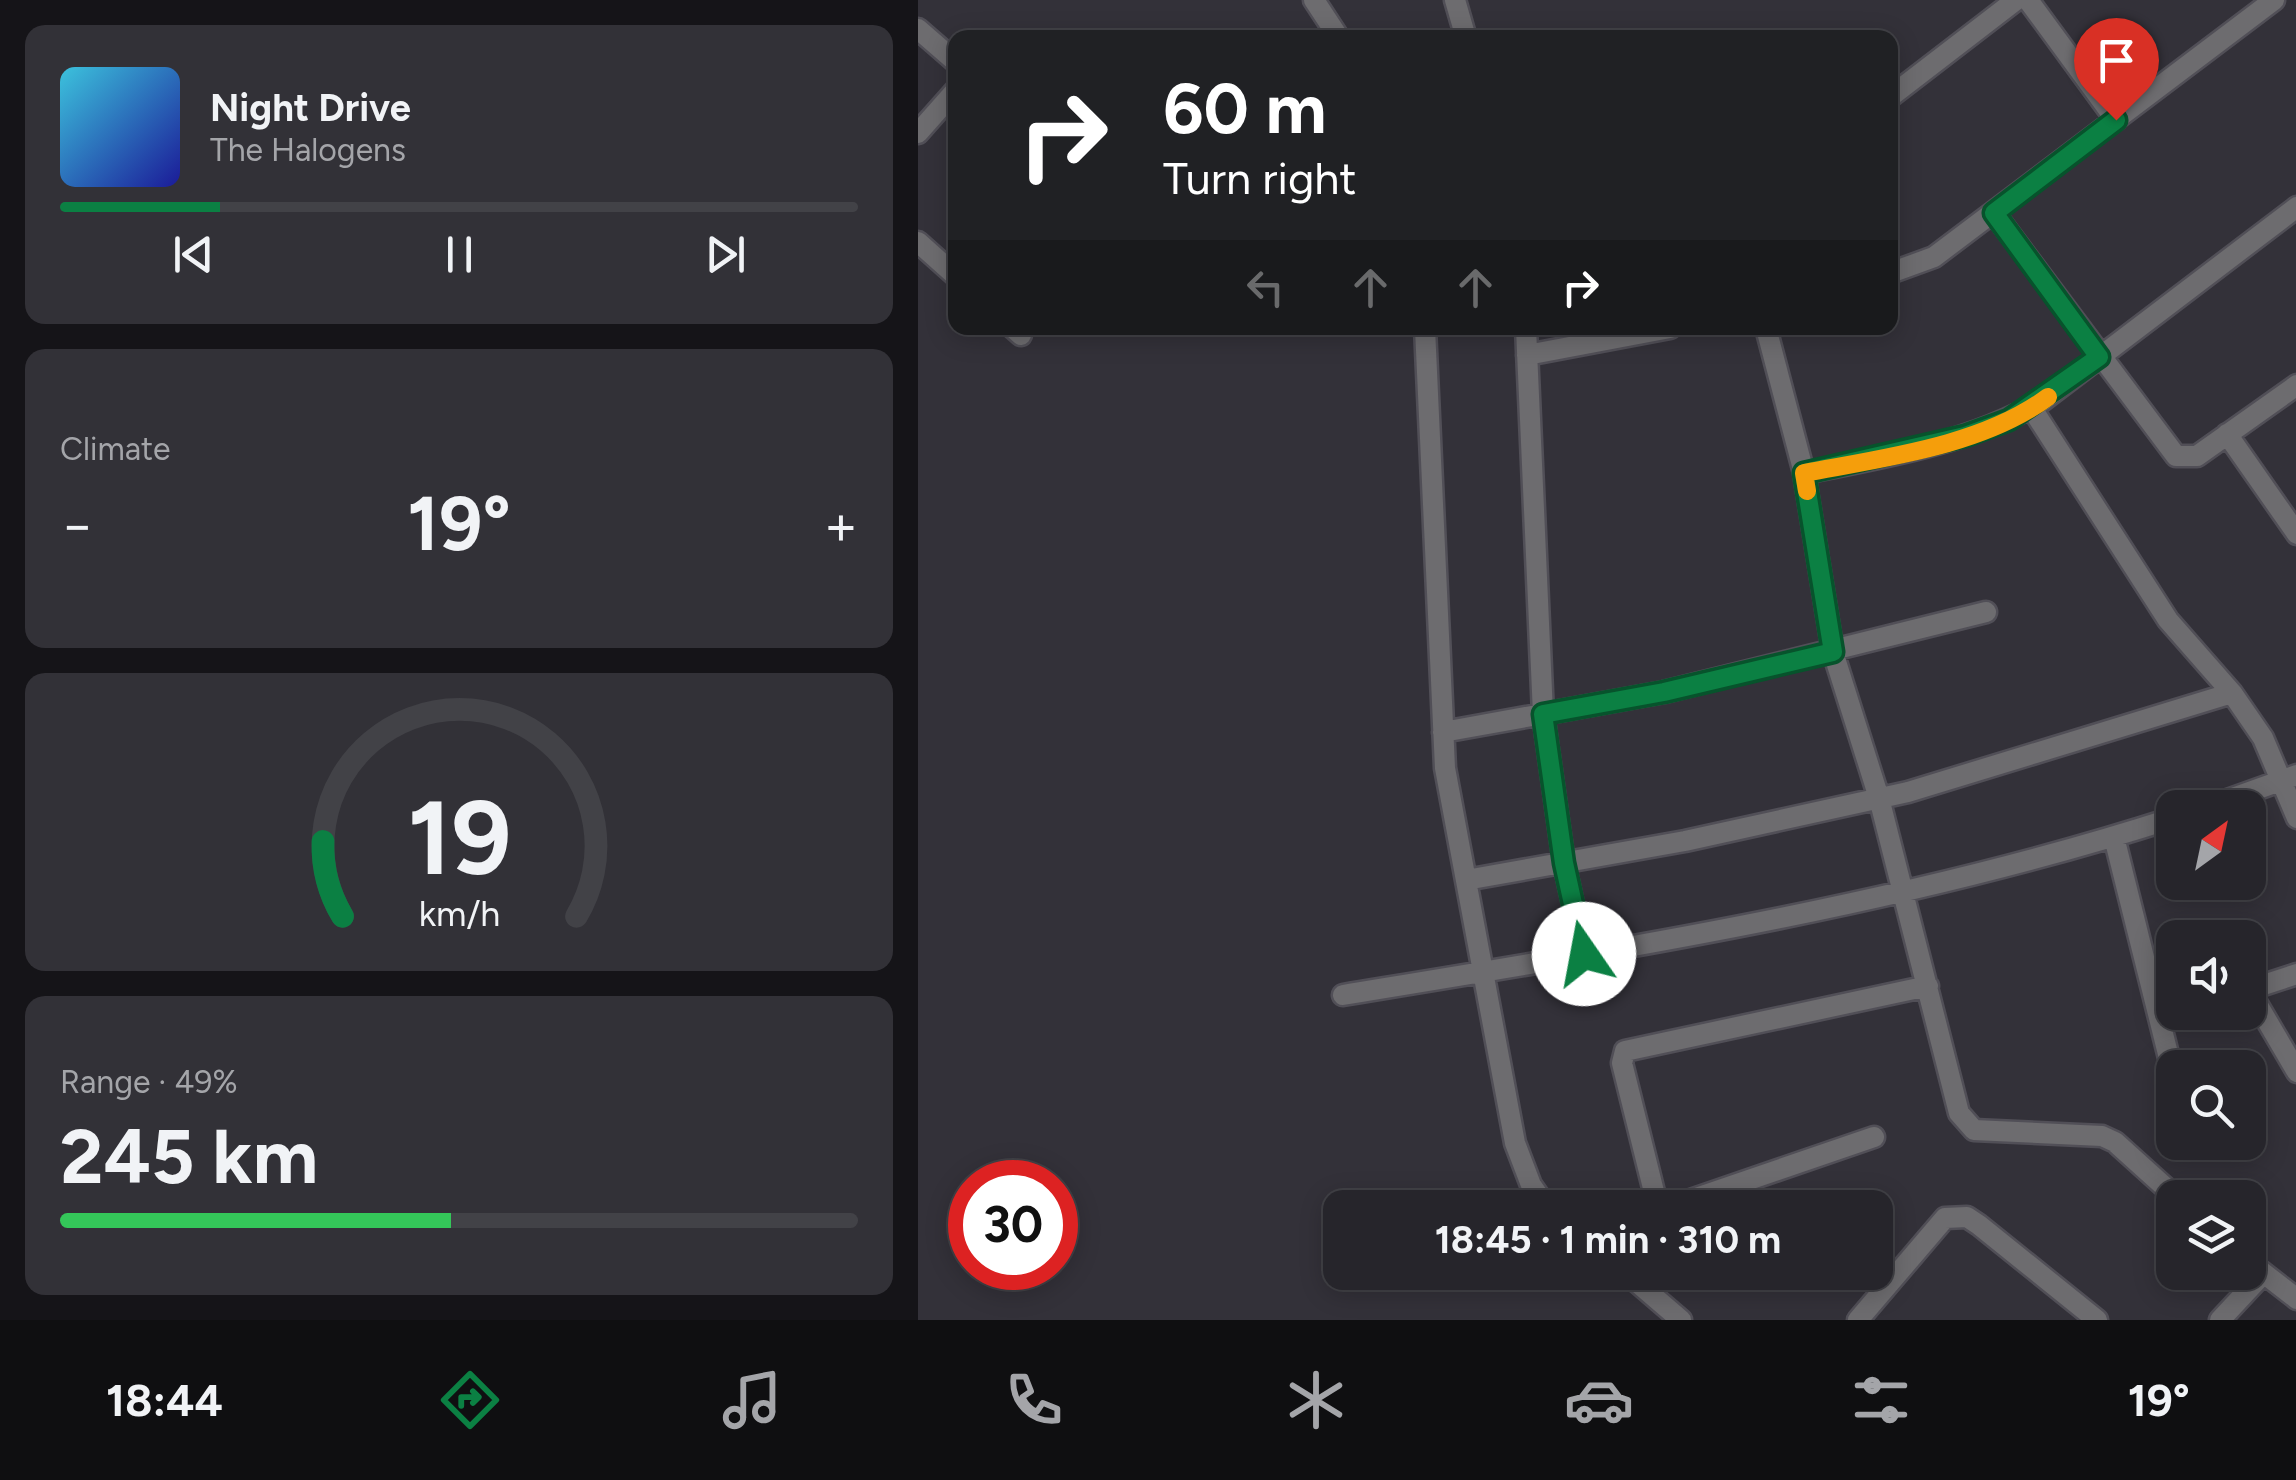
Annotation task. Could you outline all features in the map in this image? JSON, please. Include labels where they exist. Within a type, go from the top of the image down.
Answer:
[{"type":"street","points":[[1314,0],[1334,30]]},
{"type":"street","points":[[1455,0],[1464,30]]},
{"type":"street","points":[[1898,90],[2016,0]]},
{"type":"street","points":[[2028,0],[2116,120]]},
{"type":"street","points":[[1898,271],[1934,258],[2274,0]]},
{"type":"street","points":[[918,30],[948,55]]},
{"type":"street","points":[[918,133],[948,99]]},
{"type":"street","points":[[1804,473],[1965,436],[2031,408],[2296,207]]},
{"type":"street","points":[[1994,213],[2176,456],[2197,456],[2296,385]]},
{"type":"street","points":[[918,242],[948,269]]},
{"type":"street","points":[[1425,335],[1444,768],[1515,1143],[1534,1190]]},
{"type":"street","points":[[1526,335],[1543,714],[1564,863],[1584,954]]},
{"type":"street","points":[[1527,356],[1634,335]]},
{"type":"street","points":[[1768,335],[1804,473],[1833,652],[1878,798],[1964,1122],[1974,1130],[2102,1136],[2115,1142],[2157,1180]]},
{"type":"street","points":[[2031,408],[2168,620],[2232,693],[2263,738],[2288,780],[2296,818]]},
{"type":"street","points":[[2228,434],[2296,534]]},
{"type":"street","points":[[1442,732],[1664,692],[1986,612]]},
{"type":"street","points":[[1466,880],[1878,798],[2232,693]]},
{"type":"street","points":[[2258,790],[2288,780]]},
{"type":"street","points":[[1343,996],[1830,910],[2156,823]]},
{"type":"street","points":[[2114,837],[2156,1008]]},
{"type":"street","points":[[2266,984],[2296,974]]},
{"type":"street","points":[[1654,1190],[1622,1063],[1625,1051],[1928,986]]},
{"type":"street","points":[[2266,1020],[2296,1072]]},
{"type":"street","points":[[1719,1190],[1874,1137]]},
{"type":"street","points":[[1858,1320],[1945,1218],[1956,1216],[1979,1225],[2092,1319]]},
{"type":"street","points":[[2266,1276],[2296,1299]]},
{"type":"street","points":[[1646,1290],[1682,1320]]},
{"type":"street","points":[[2220,1320],[2240,1290]]},
{"type":"slow traffic","points":[[1807,491],[1804,473],[1965,436],[2009,420],[2048,397]]},
{"type":"route","points":[[1584,954],[1564,863],[1543,714],[1664,692],[1833,652],[1804,473],[1965,436],[2009,420],[2042,401],[2099,357],[1994,213],[2116,120]]}]
